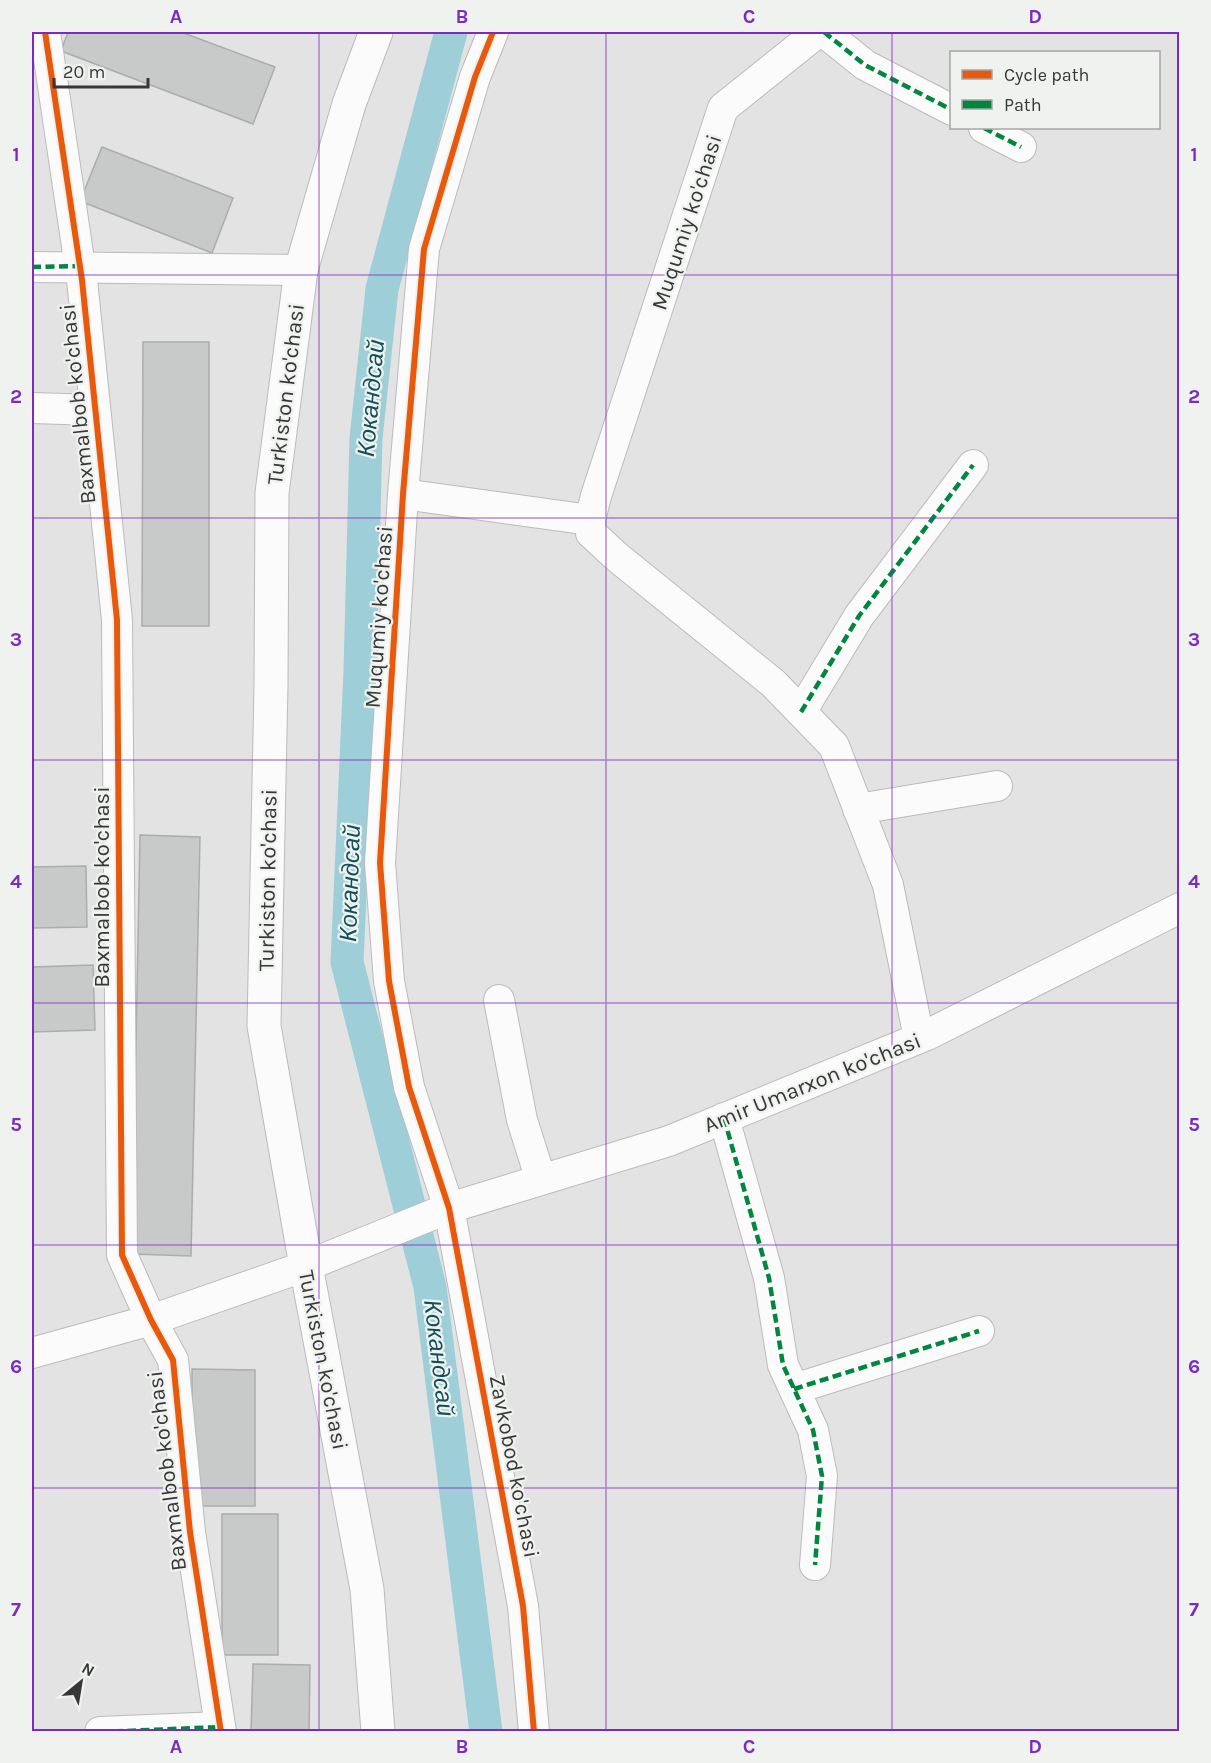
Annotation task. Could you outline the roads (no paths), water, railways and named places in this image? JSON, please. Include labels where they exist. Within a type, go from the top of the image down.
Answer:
[{"type":"main road","name":"Turkiston ko'chasi","points":[[376,32],[349,104],[301,270],[272,494],[272,685],[264,1026],[306,1266],[367,1589],[378,1731]]},
{"type":"street","name":"Baxmalbob ko'chasi","points":[[45,32],[80,266],[117,620],[122,1255],[151,1320],[173,1360],[190,1532],[220,1729]]},
{"type":"street","name":"Muqumiy ko'chasi","points":[[439,1212],[409,1087],[389,981],[380,863],[403,494],[424,249],[476,77],[493,32]]},
{"type":"street","name":"Muqumiy ko'chasi","points":[[403,494],[590,520],[723,108],[818,32]]},
{"type":"street","points":[[824,32],[865,65],[950,109]]},
{"type":"street","points":[[986,129],[1021,147]]},
{"type":"street","points":[[32,267],[301,270]]},
{"type":"street","points":[[32,408],[95,410]]},
{"type":"street","points":[[801,712],[859,616],[974,465]]},
{"type":"street","points":[[590,520],[591,533],[617,557],[773,683],[834,746],[888,885],[919,1038]]},
{"type":"street","points":[[858,809],[997,786]]},
{"type":"street","name":"Amir Umarxon ko'chasi","points":[[306,1266],[439,1212],[669,1141],[919,1038],[1179,908]]},
{"type":"street","points":[[499,1000],[522,1120],[541,1180]]},
{"type":"street","points":[[724,1118],[769,1278],[783,1365],[813,1430],[822,1476],[815,1565]]},
{"type":"street","name":"Zavkobod ko'chasi","points":[[439,1212],[523,1606],[534,1731]]},
{"type":"street","points":[[32,1353],[151,1320],[306,1266]]},
{"type":"street","points":[[794,1389],[979,1331]]},
{"type":"street","points":[[100,1731],[220,1729]]},
{"type":"waterway","name":"Кокандсай","points":[[451,32],[382,289],[366,438],[360,671],[347,962],[430,1287],[486,1732]]}]
